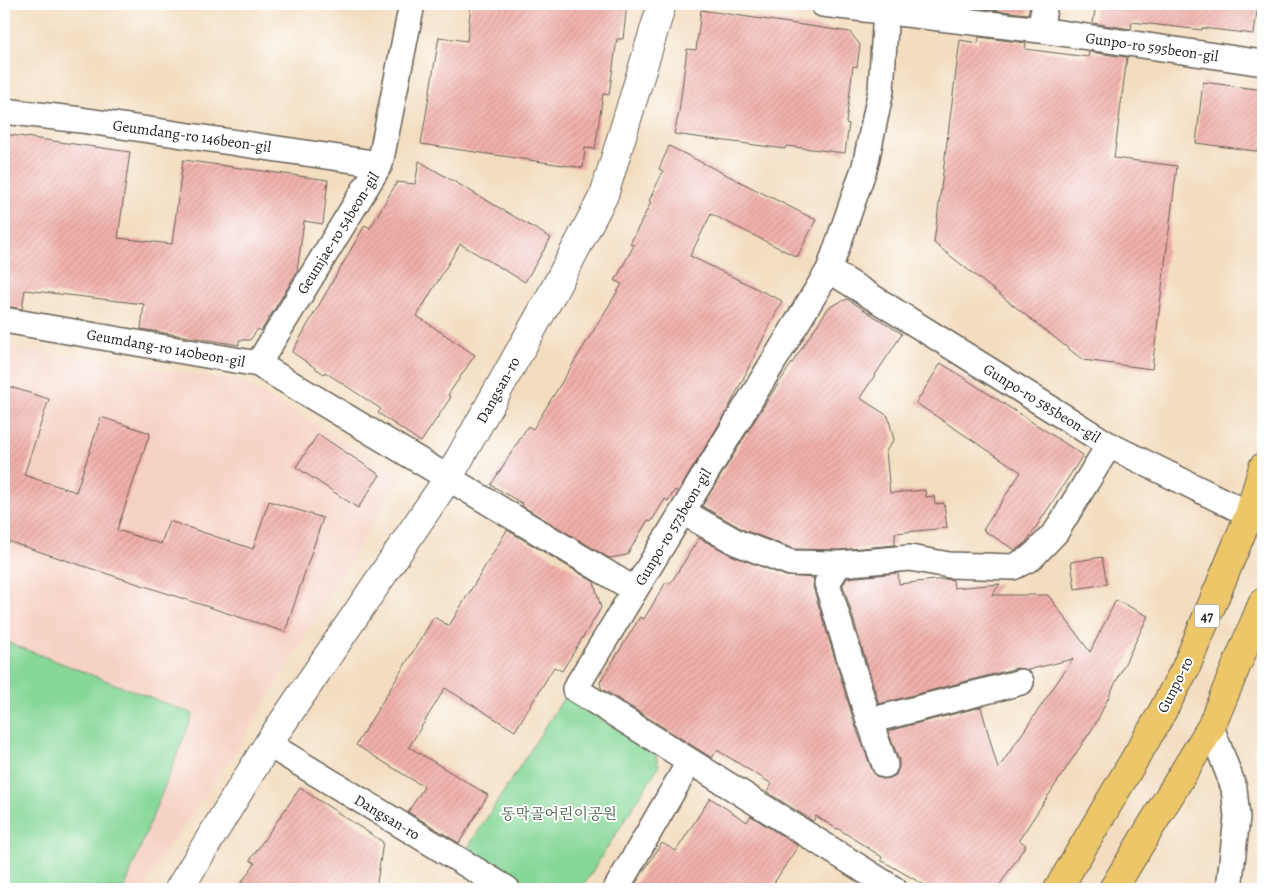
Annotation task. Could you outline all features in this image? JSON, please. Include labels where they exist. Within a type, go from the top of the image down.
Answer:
[{"type":"main road","name":"Gunpo-ro","points":[[1058,889],[1160,716],[1186,667],[1256,518],[1263,467]]},
{"type":"main road","points":[[1113,889],[1211,727],[1263,602]]},
{"type":"street","name":"Geumjae-ro 54beon-gil","points":[[258,364],[380,164],[412,4]]},
{"type":"street","name":"Dangsan-ro","points":[[179,889],[268,744],[449,477],[553,292],[604,196],[662,4]]},
{"type":"street","name":"Gunpo-ro 595beon-gil","points":[[823,4],[1040,30],[1263,63]]},
{"type":"street","points":[[1040,30],[1045,4]]},
{"type":"street","name":"Gunpo-ro 573beon-gil","points":[[886,12],[881,90],[865,166],[829,270],[575,689],[894,889]]},
{"type":"street","name":"Geumdang-ro 146beon-gil","points":[[4,111],[81,120],[380,164]]},
{"type":"street","name":"Gunpo-ro 585beon-gil","points":[[829,270],[1110,445],[1256,518]]},
{"type":"street","name":"Geumdang-ro 140beon-gil","points":[[4,320],[258,364],[635,590]]},
{"type":"street","points":[[683,512],[738,543],[791,563],[839,564],[910,558],[949,565],[1013,567],[1031,558],[1056,532],[1110,445]]},
{"type":"street","points":[[839,564],[827,582],[869,721],[885,766]]},
{"type":"street","points":[[869,721],[1021,682]]},
{"type":"street","points":[[1211,727],[1234,788],[1237,817],[1229,889]]},
{"type":"street","name":"Dangsan-ro","points":[[268,744],[507,889]]},
{"type":"street","points":[[616,889],[690,761]]},
{"type":"shaded area","points":[[4,347],[242,381],[401,476],[240,745],[152,871],[145,889],[4,889]]},
{"type":"green space","points":[[4,641],[193,714],[124,889],[4,889]]},
{"type":"green space","name":"동막골어린이공원","points":[[565,696],[655,753],[659,766],[581,889],[525,889],[465,852]]},
{"type":"building","points":[[471,4],[627,4],[623,39],[617,39],[609,95],[603,94],[595,149],[585,148],[583,168],[421,144],[439,37],[467,41]]},
{"type":"building","points":[[983,4],[1030,4],[1028,14],[983,9]]},
{"type":"building","points":[[1096,4],[1258,4],[1254,34],[1132,22],[1131,29],[1093,23]]},
{"type":"building","points":[[701,10],[850,32],[860,45],[857,67],[853,66],[846,123],[849,124],[845,153],[786,146],[785,149],[674,134],[679,112],[687,49],[696,50]]},
{"type":"building","points":[[979,37],[1026,43],[1025,49],[1088,57],[1089,52],[1127,57],[1114,158],[1177,166],[1152,369],[1083,360],[934,243],[960,40],[978,43]]},
{"type":"building","points":[[1203,82],[1263,90],[1263,152],[1196,143]]},
{"type":"building","points":[[4,134],[130,152],[118,238],[172,244],[183,160],[328,180],[323,224],[304,221],[297,272],[261,331],[258,329],[250,340],[239,340],[239,345],[141,329],[144,304],[25,290],[22,309],[4,306]]},
{"type":"building","points":[[669,146],[816,220],[797,257],[711,214],[690,256],[782,301],[727,411],[678,492],[675,490],[668,501],[665,499],[651,522],[648,520],[627,555],[609,558],[522,506],[523,504],[491,485],[528,426],[533,429],[622,284],[615,281],[634,245],[630,244],[651,202],[649,201],[663,171],[659,169]]},
{"type":"building","points":[[419,161],[551,238],[525,282],[460,244],[417,316],[475,355],[448,395],[451,397],[421,442],[378,413],[381,409],[292,352],[365,225],[370,228],[397,182],[415,184]]},
{"type":"building","points":[[847,299],[902,334],[860,398],[888,416],[894,440],[886,451],[890,493],[925,490],[926,497],[934,496],[935,504],[944,503],[947,528],[895,533],[895,545],[839,550],[794,549],[744,530],[702,506],[763,407],[829,307]]},
{"type":"building","points":[[941,363],[1083,455],[1027,541],[1015,550],[983,530],[1021,472],[916,403]]},
{"type":"building","points":[[4,385],[49,399],[24,475],[76,492],[101,417],[150,433],[117,530],[161,544],[169,521],[253,549],[269,501],[323,518],[285,632],[4,540]]},
{"type":"building","points":[[318,434],[380,475],[358,508],[296,467]]},
{"type":"building","points":[[507,530],[594,582],[601,608],[562,671],[554,667],[515,731],[445,688],[409,747],[488,795],[459,843],[408,812],[424,787],[356,745],[434,617],[449,626]]},
{"type":"building","points":[[699,538],[733,556],[786,576],[814,578],[813,587],[855,725],[872,770],[876,776],[883,779],[896,775],[899,767],[899,760],[888,731],[981,707],[998,769],[1073,659],[1028,670],[1017,668],[879,704],[843,585],[847,578],[898,573],[899,584],[945,579],[953,580],[954,588],[1000,584],[992,595],[1048,595],[1090,652],[1116,600],[1148,616],[1096,723],[1019,840],[1026,845],[997,889],[931,889],[881,860],[882,857],[837,828],[816,816],[813,821],[767,792],[772,784],[717,750],[712,758],[601,688],[600,682],[640,617],[644,619],[666,582],[670,584]]},
{"type":"building","points":[[1102,557],[1107,584],[1075,589],[1071,562]]},
{"type":"building","points":[[300,788],[383,842],[376,889],[237,889],[255,863],[250,860]]},
{"type":"building","points":[[710,798],[747,822],[751,816],[798,846],[770,889],[632,889],[662,843],[676,851]]}]
